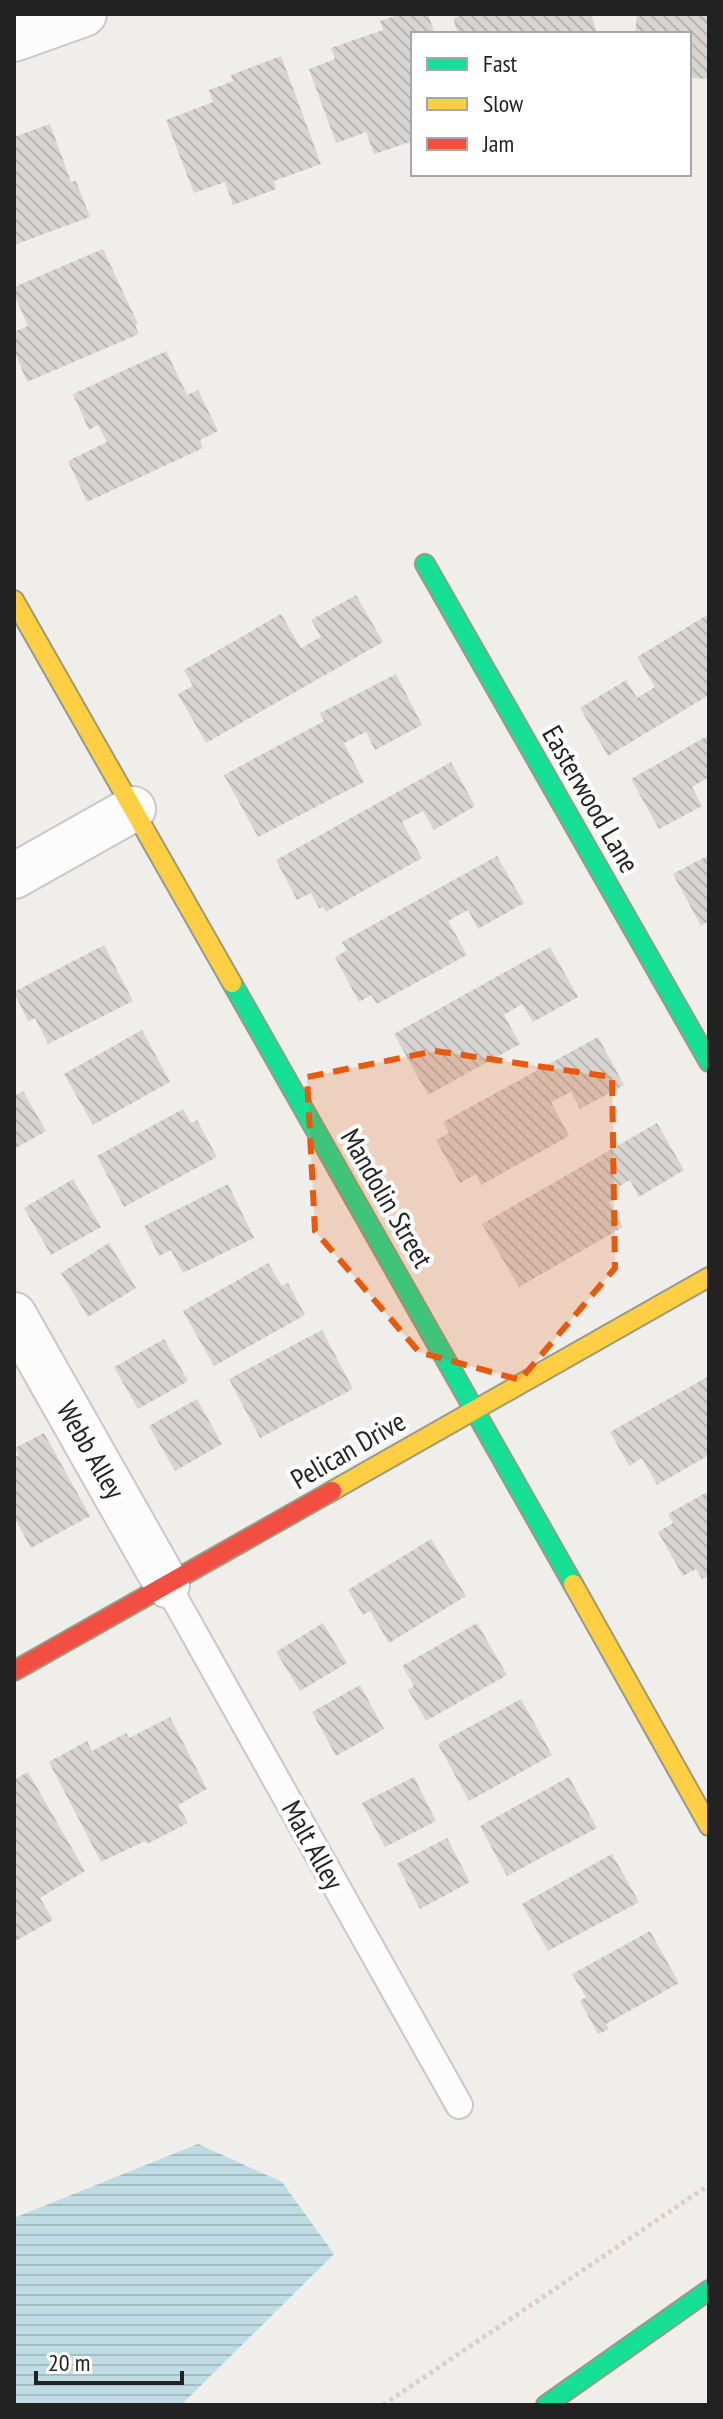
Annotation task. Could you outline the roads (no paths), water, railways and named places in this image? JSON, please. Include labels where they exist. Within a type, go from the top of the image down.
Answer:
[{"type":"street","points":[[14,39],[84,14]]},
{"type":"street","name":"Easterwood Lane","points":[[425,564],[709,1062]]},
{"type":"street","name":"Mandolin Street","points":[[14,600],[709,1826]]},
{"type":"street","points":[[14,876],[133,809]]},
{"type":"street","name":"Pelican Drive","points":[[14,1671],[709,1277]]},
{"type":"street","name":"Webb Alley","points":[[14,1315],[167,1585]]},
{"type":"street","points":[[546,2405],[709,2290]]},
{"type":"lane","name":"Malt Alley","points":[[167,1585],[459,2105]]},
{"type":"water","points":[[198,2144],[282,2182],[334,2254],[181,2405],[14,2405],[14,2218]]}]
